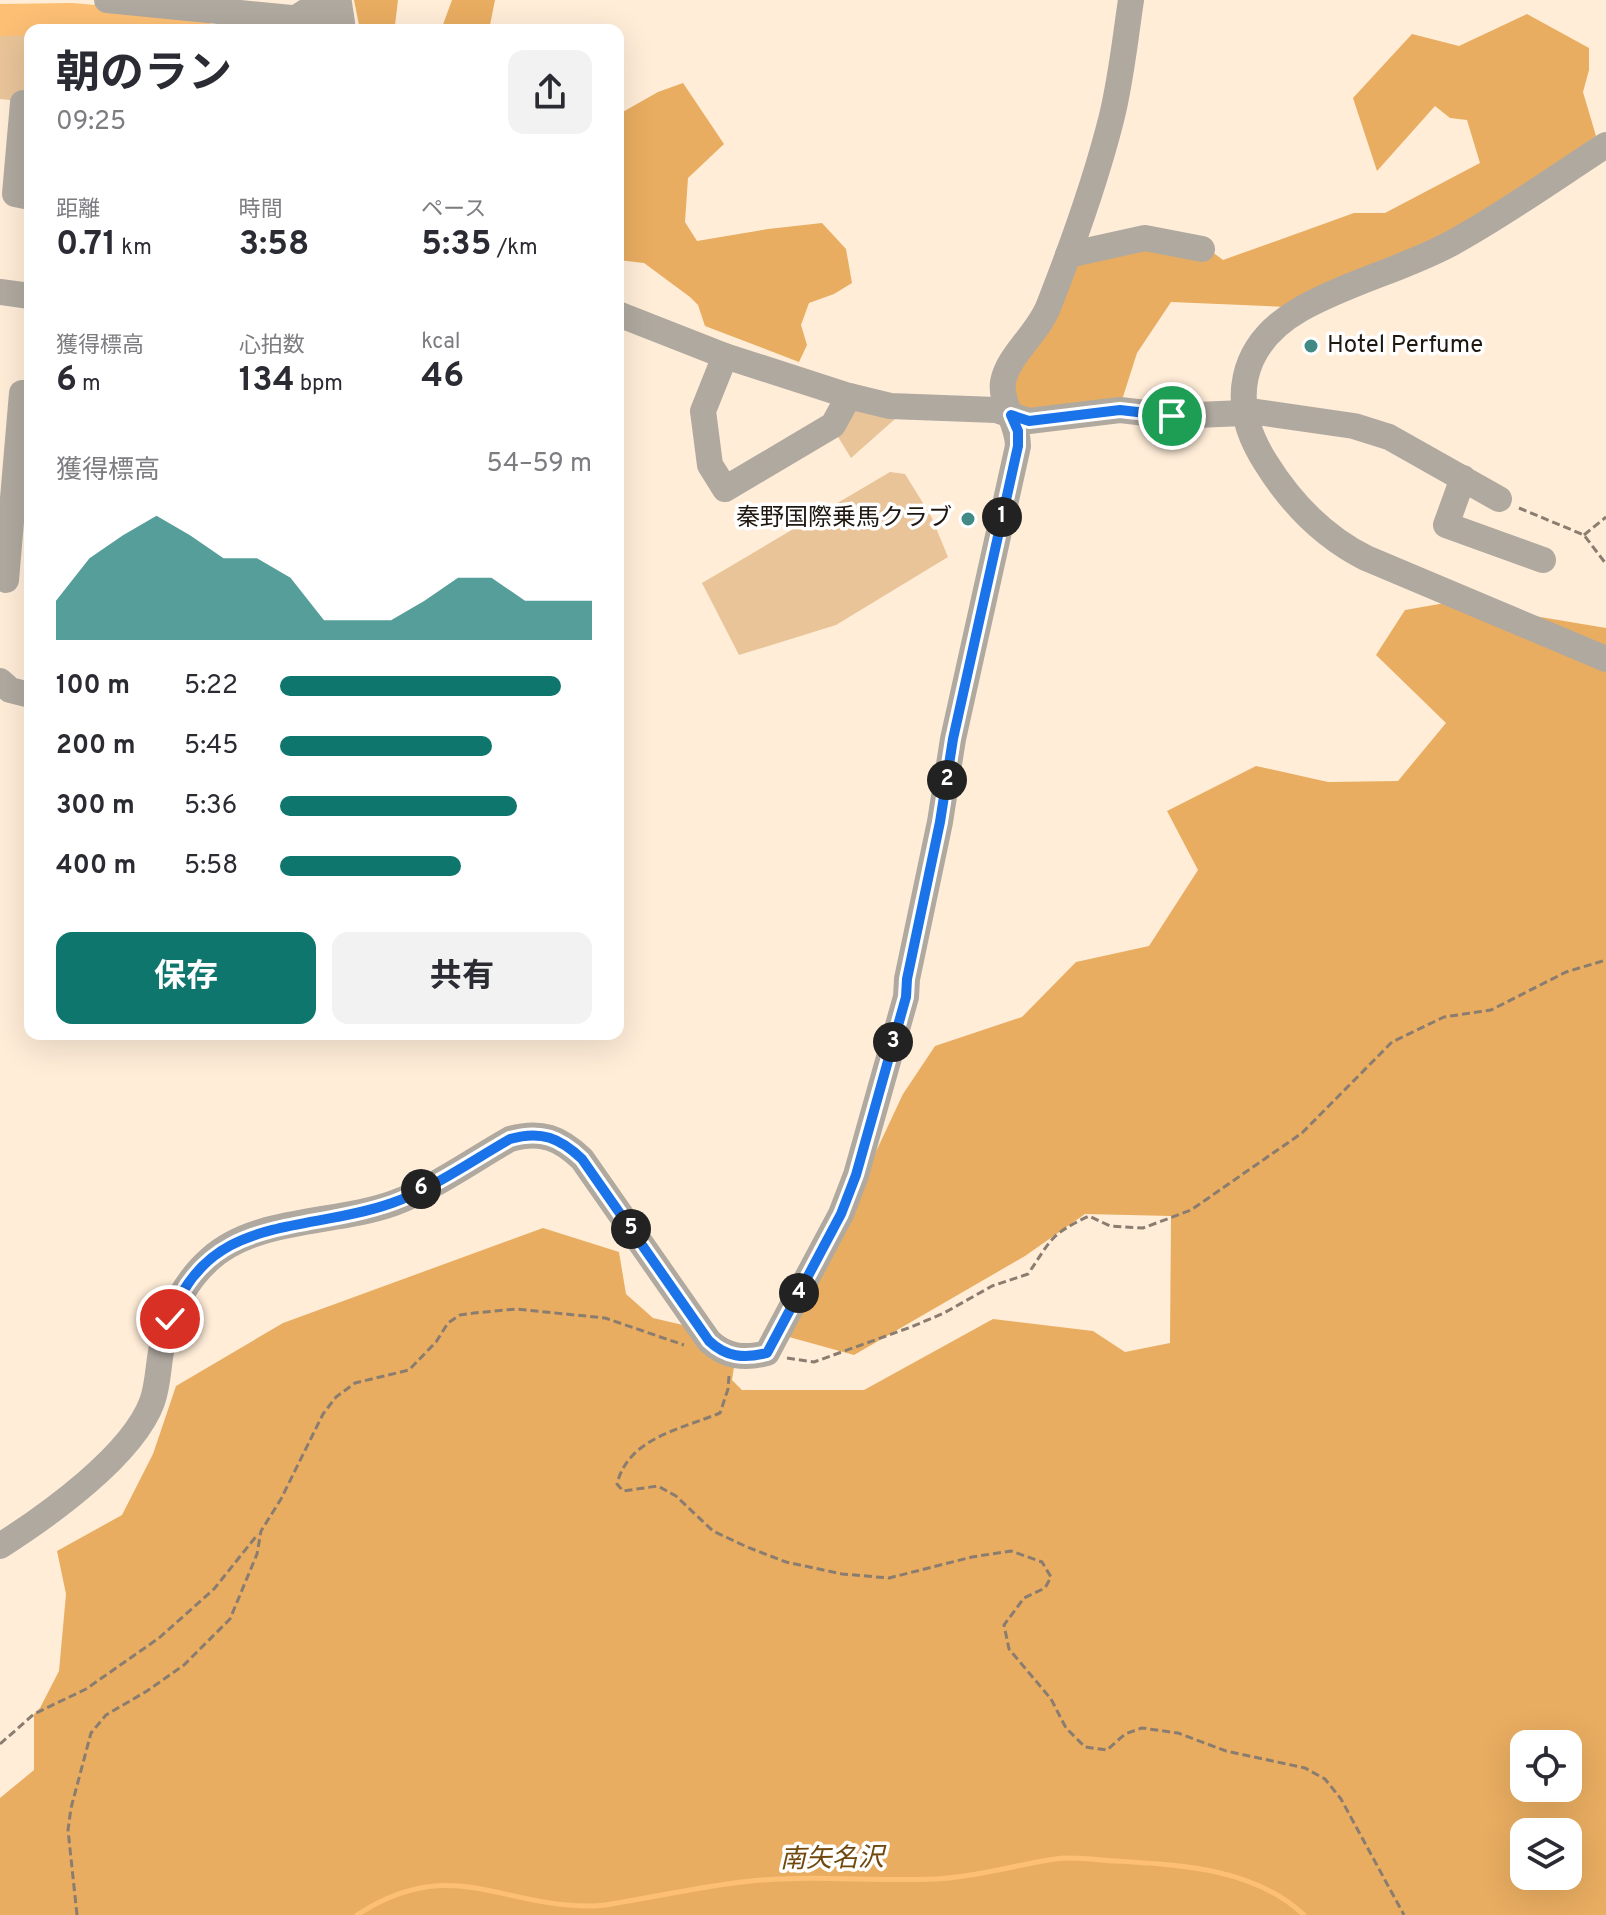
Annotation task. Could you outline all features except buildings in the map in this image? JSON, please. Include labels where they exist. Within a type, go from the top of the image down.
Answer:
[{"type":"street","points":[[107,0],[294,12]]},
{"type":"street","points":[[0,1546],[33,1525],[90,1480],[138,1425],[152,1402],[163,1341],[175,1305],[210,1259],[227,1246],[260,1232],[394,1203],[510,1139],[526,1134],[558,1139],[582,1159],[709,1341],[726,1354],[755,1356],[767,1353],[846,1201],[906,997],[953,739],[1018,446],[1018,431],[1002,391],[1007,368],[1038,328],[1088,201],[1112,117],[1131,0]]},
{"type":"street","points":[[24,103],[15,194],[24,196]]},
{"type":"street","points":[[1606,145],[1450,244],[1301,309],[1268,336],[1252,358],[1242,387],[1243,412],[1261,457],[1310,519],[1344,547],[1606,659]]},
{"type":"street","points":[[1068,255],[1145,238],[1202,249]]},
{"type":"street","points":[[0,292],[24,295]]},
{"type":"street","points":[[624,316],[725,356],[890,406],[996,410],[1029,421],[1120,410],[1172,416],[1243,412],[1354,426],[1389,437],[1499,499]]},
{"type":"street","points":[[725,356],[703,411],[710,465],[725,489],[833,425],[849,396]]},
{"type":"street","points":[[12,581],[22,487],[24,393]]},
{"type":"street","points":[[1463,478],[1446,525],[1543,560]]},
{"type":"street","points":[[0,681],[10,690],[24,694]]},
{"type":"path","points":[[1499,499],[1584,535],[1606,564]]},
{"type":"path","points":[[1584,535],[1606,517]]},
{"type":"path","points":[[767,1353],[814,1362],[944,1313],[992,1286],[1028,1274],[1048,1241],[1064,1228],[1089,1216],[1110,1226],[1143,1228],[1191,1210],[1302,1133],[1392,1042],[1444,1017],[1491,1010],[1566,972],[1606,960]]},
{"type":"path","points":[[0,1744],[34,1714],[86,1689],[159,1638],[214,1589],[261,1531],[281,1499],[323,1414],[336,1397],[355,1383],[409,1370],[436,1342],[448,1323],[460,1315],[516,1309],[605,1318],[666,1340],[726,1354],[728,1389],[720,1413],[644,1443],[629,1457],[619,1477],[617,1484],[623,1491],[658,1486],[676,1496],[713,1531],[786,1562],[842,1574],[889,1578],[972,1557],[1011,1551],[1042,1562],[1051,1577],[1045,1588],[1024,1598],[1004,1625],[1009,1649],[1051,1699],[1066,1728],[1085,1747],[1107,1750],[1125,1734],[1142,1728],[1178,1733],[1226,1751],[1305,1768],[1325,1779],[1341,1799],[1404,1915]]},
{"type":"path","points":[[77,1915],[68,1830],[91,1733],[106,1715],[184,1665],[230,1619],[257,1554],[261,1531]]},
{"type":"shaded area","points":[[354,0],[398,0],[395,24],[359,24]]},
{"type":"shaded area","points":[[452,0],[495,0],[490,24],[443,24]]},
{"type":"shaded area","points":[[1527,14],[1589,48],[1589,70],[1583,92],[1596,136],[1481,217],[1288,307],[1171,302],[1137,353],[1121,403],[1023,410],[1011,396],[1012,382],[1073,262],[1199,242],[1223,260],[1354,213],[1385,213],[1480,163],[1467,120],[1450,118],[1435,106],[1377,171],[1353,98],[1412,34],[1459,46]]},
{"type":"shaded area","points":[[0,26],[24,26],[24,101],[0,99]]},
{"type":"shaded area","points":[[683,83],[724,144],[688,178],[685,222],[697,241],[822,223],[846,249],[852,283],[809,303],[801,325],[807,345],[799,362],[705,326],[698,305],[690,297],[644,263],[624,261],[624,111],[658,92]]},
{"type":"shaded area","points":[[856,410],[895,419],[851,458],[835,432]]},
{"type":"shaded area","points":[[890,472],[905,474],[931,516],[948,557],[836,625],[739,655],[702,583]]},
{"type":"shaded area","points":[[1451,602],[1606,628],[1606,1915],[0,1915],[0,1798],[34,1770],[34,1714],[59,1671],[66,1594],[57,1551],[122,1515],[153,1454],[176,1386],[283,1323],[543,1228],[619,1252],[626,1294],[653,1318],[700,1329],[736,1354],[732,1380],[742,1390],[864,1390],[993,1319],[1093,1331],[1125,1352],[1170,1343],[1171,1216],[1085,1214],[1025,1256],[854,1355],[789,1337],[903,1094],[935,1046],[1022,1017],[1076,962],[1149,946],[1198,870],[1167,811],[1256,766],[1328,782],[1398,781],[1446,723],[1376,655],[1405,610]]},
{"type":"waterway","points":[[0,20],[71,19],[128,24]]},
{"type":"waterway","name":"南矢名沢","points":[[357,1915],[390,1897],[420,1888],[475,1888],[559,1904],[597,1906],[742,1882],[936,1879],[1070,1858],[1191,1867],[1216,1872],[1263,1887],[1304,1915]]},
{"type":"place","name":"Hotel Perfume","points":[[1311,346]]},
{"type":"place","name":"秦野国際乗馬クラブ","points":[[968,519]]},
{"type":"route","points":[[170,1319],[175,1305],[199,1271],[227,1246],[241,1239],[260,1232],[394,1203],[510,1139],[526,1134],[546,1135],[558,1139],[582,1159],[709,1341],[730,1355],[767,1353],[841,1214],[856,1175],[906,997],[953,739],[1018,446],[1018,431],[1011,415],[1029,421],[1120,410],[1172,416]]}]
